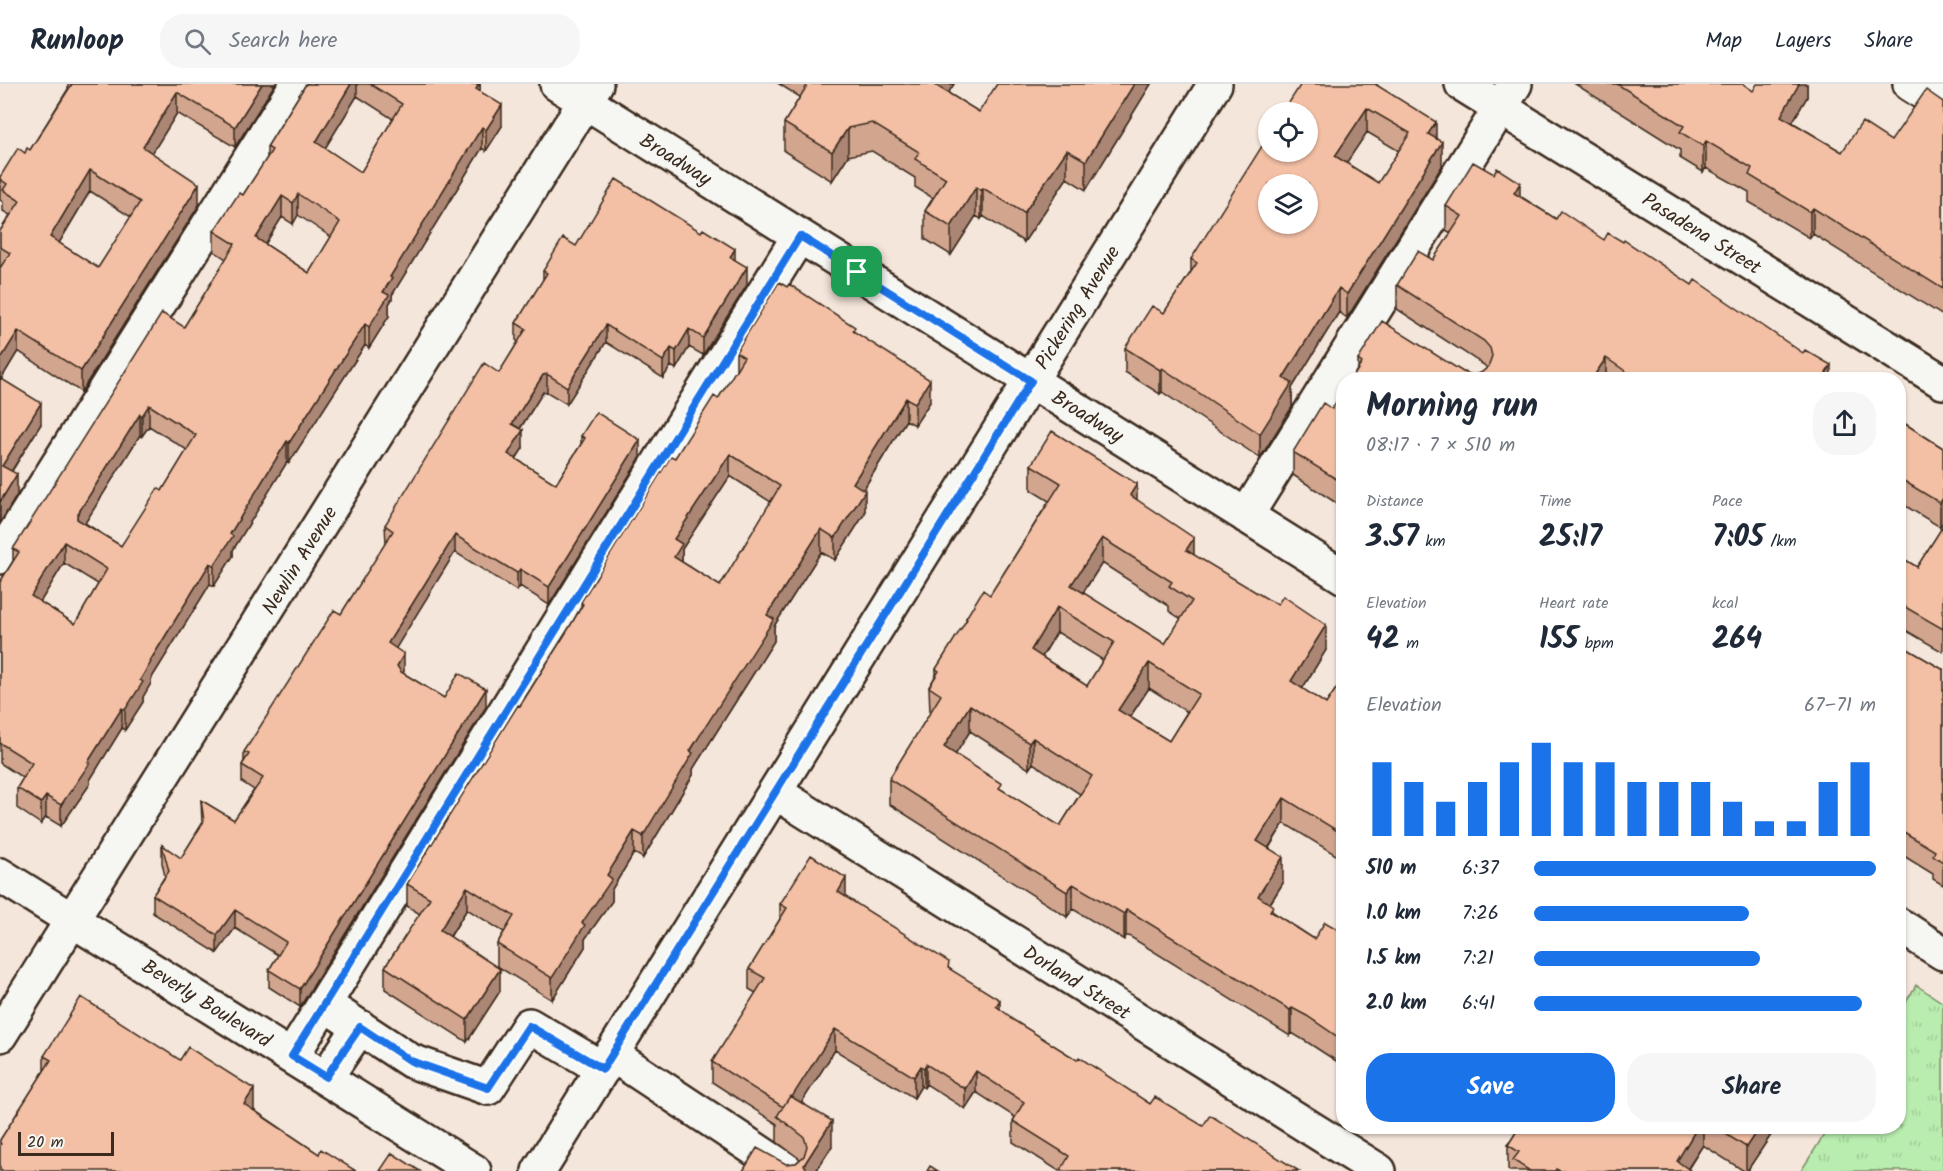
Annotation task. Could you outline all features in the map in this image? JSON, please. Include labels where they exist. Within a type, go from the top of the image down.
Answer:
[{"type":"street","points":[[0,557],[297,84]]},
{"type":"street","name":"Broadway","points":[[557,84],[590,93],[800,236],[1336,572]]},
{"type":"street","name":"Pickering Avenue","points":[[539,1171],[1215,84]]},
{"type":"street","name":"Pasadena Street","points":[[1462,84],[1508,96],[1943,382]]},
{"type":"street","points":[[1910,84],[1943,105]]},
{"type":"street","name":"Newlin Avenue","points":[[0,1035],[74,921],[590,93]]},
{"type":"street","points":[[1246,516],[1508,96]]},
{"type":"street","points":[[292,1056],[800,236]]},
{"type":"street","points":[[1371,315],[1399,333]]},
{"type":"street","name":"Dorland Street","points":[[775,792],[1379,1171]]},
{"type":"street","name":"Beverly Boulevard","points":[[0,875],[474,1171]]},
{"type":"street","points":[[1906,929],[1943,953]]},
{"type":"street","points":[[324,1004],[411,1061],[488,1088],[529,1026],[607,1061],[788,1171]]},
{"type":"street","points":[[326,1077],[360,1027]]},
{"type":"green space","points":[[1916,985],[1943,1003],[1943,1171],[1801,1171],[1825,1134],[1906,1134],[1906,1002]]},
{"type":"building","points":[[72,84],[262,84],[235,127],[177,92],[143,147],[199,184],[81,371],[18,331],[0,360],[0,268],[10,253],[0,247],[0,231],[20,201],[3,190],[7,184],[0,177],[18,148],[25,153],[27,148],[30,150]],"holes":[[[90,170],[140,202],[98,268],[50,237]]]},
{"type":"building","points":[[306,84],[351,84],[316,142],[361,172],[402,104],[370,84],[479,84],[476,89],[502,105],[486,130],[482,127],[390,277],[392,278],[383,292],[389,295],[369,327],[365,324],[289,443],[287,441],[230,534],[233,536],[214,566],[210,563],[150,661],[140,680],[143,682],[125,710],[122,708],[88,762],[90,763],[61,805],[46,796],[41,803],[17,788],[32,763],[0,743],[0,582],[19,552],[13,549],[162,313],[184,327],[235,244],[214,231],[239,193],[243,195],[272,150],[267,147]],"holes":[[[298,194],[340,222],[309,273],[256,238],[282,196],[293,203]],[[149,405],[196,435],[162,491],[158,488],[121,546],[77,519],[77,515],[140,414],[142,416]],[[64,542],[107,569],[75,624],[31,596]]]},
{"type":"building","points":[[808,84],[936,84],[979,112],[997,84],[1134,84],[1086,161],[1067,150],[1024,213],[983,188],[981,191],[976,187],[951,227],[925,211],[946,178],[915,159],[919,152],[872,123],[848,128],[832,152],[784,123]]},
{"type":"building","points":[[1301,84],[1375,84],[1436,122],[1428,134],[1442,142],[1347,294],[1339,288],[1283,378],[1292,383],[1260,434],[1162,368],[1160,370],[1125,348],[1152,306],[1164,313],[1197,263],[1191,259],[1258,152],[1258,162],[1318,162],[1318,102],[1289,102]],"holes":[[[1367,108],[1410,133],[1378,183],[1335,156]]]},
{"type":"building","points":[[1617,84],[1743,84],[1753,91],[1757,84],[1799,84],[1781,116],[1842,152],[1862,122],[1891,141],[1926,90],[1943,102],[1943,289],[1813,208],[1810,212],[1749,175],[1752,168],[1706,141],[1703,146],[1680,132],[1684,126]]},
{"type":"building","points":[[1473,162],[1494,174],[1497,168],[1520,183],[1514,193],[1556,219],[1561,211],[1604,240],[1608,233],[1623,242],[1624,240],[1692,285],[1695,280],[1803,353],[1805,350],[1831,365],[1827,372],[1627,372],[1606,358],[1596,372],[1482,372],[1488,367],[1492,356],[1490,348],[1484,341],[1397,285],[1418,251],[1433,260],[1462,216],[1446,206]]},
{"type":"building","points":[[616,179],[701,232],[703,229],[735,249],[730,257],[747,267],[703,338],[689,329],[676,351],[671,348],[663,361],[606,325],[567,387],[547,374],[543,375],[512,424],[523,430],[508,454],[556,484],[585,438],[581,436],[596,412],[640,440],[549,587],[520,569],[517,573],[455,535],[388,643],[404,654],[397,666],[401,672],[444,698],[459,673],[486,689],[300,989],[269,970],[286,942],[235,910],[217,935],[153,895],[169,871],[162,845],[181,858],[204,821],[201,800],[234,820],[263,778],[242,765],[249,754],[244,752],[334,610],[341,614],[393,531],[385,525],[484,363],[499,373],[526,329],[516,323],[547,273],[543,271],[563,238],[576,246]]},
{"type":"building","points":[[779,282],[787,287],[789,284],[855,327],[853,331],[930,380],[915,403],[906,398],[853,483],[865,491],[835,538],[821,529],[767,615],[774,619],[690,751],[693,753],[643,836],[634,831],[607,875],[612,879],[582,923],[585,925],[552,978],[497,944],[514,916],[467,887],[440,930],[500,969],[467,1020],[385,967],[430,898],[407,884],[518,705],[520,706],[569,628],[583,604],[581,602],[671,456],[675,458],[714,396],[718,399],[744,357],[736,352]],"holes":[[[730,454],[780,486],[720,586],[674,557],[682,544],[674,539]]]},
{"type":"building","points":[[1382,321],[1463,372],[1356,372],[1362,363],[1358,360]]},
{"type":"building","points":[[0,378],[41,403],[2,466],[17,474],[0,502]]},
{"type":"building","points":[[1323,403],[1332,409],[1336,403],[1336,479],[1293,452]]},
{"type":"building","points":[[1906,424],[1943,448],[1943,498],[1940,503],[1906,482]]},
{"type":"building","points":[[1052,431],[1137,484],[1130,495],[1194,538],[1186,550],[1269,600],[1278,604],[1283,596],[1326,625],[1291,681],[1326,704],[1336,689],[1336,830],[1284,798],[1257,841],[1283,857],[1258,896],[1273,906],[1270,911],[1314,939],[1325,922],[1336,928],[1336,1036],[1307,1016],[1292,1008],[1290,1010],[1129,911],[1126,910],[1124,914],[1073,884],[1067,892],[889,779],[941,695],[929,687],[939,671],[936,669],[983,590],[990,595],[1061,483],[1031,465]],"holes":[[[1102,538],[1172,582],[1169,586],[1192,601],[1165,644],[1071,585]],[[1057,607],[1114,642],[1087,686],[1031,650]],[[1149,663],[1199,694],[1169,741],[1118,710]],[[970,705],[1029,743],[1033,738],[1092,776],[1060,826],[999,788],[1002,784],[944,747]]]},
{"type":"building","points":[[1943,526],[1943,629],[1906,607],[1906,560],[1917,567]]},
{"type":"building","points":[[1906,648],[1943,669],[1943,862],[1933,855],[1935,851],[1906,833]]},
{"type":"building","points":[[811,855],[846,878],[838,892],[949,962],[948,968],[1000,1000],[996,1006],[1010,1018],[1077,1060],[1079,1057],[1150,1104],[1155,1097],[1203,1126],[1210,1115],[1299,1171],[1062,1171],[1069,1156],[1013,1121],[1024,1102],[976,1071],[965,1089],[926,1064],[924,1068],[921,1066],[914,1077],[835,1029],[792,1097],[790,1096],[783,1107],[712,1062],[765,978],[749,969],[787,908],[780,904]]},
{"type":"building","points":[[81,997],[180,1060],[188,1047],[254,1089],[244,1104],[319,1154],[321,1149],[356,1171],[0,1171],[0,1140],[51,1060],[44,1056]]},
{"type":"building","points":[[790,1096],[832,1121],[804,1165],[806,1167],[804,1171],[743,1171],[757,1148],[786,1164],[796,1163],[804,1156],[807,1146],[804,1137],[777,1116]]},
{"type":"building","points":[[1515,1134],[1693,1134],[1677,1161],[1691,1171],[1560,1171],[1556,1169],[1555,1171],[1530,1171],[1513,1160],[1519,1152],[1508,1145]]},
{"type":"building","points":[[1726,1134],[1755,1134],[1746,1147]]},
{"type":"building","points":[[392,1153],[420,1171],[380,1171]]},
{"type":"building","points":[[930,1166],[938,1171],[927,1171]]},
{"type":"route","points":[[800,236],[857,272],[1031,381],[603,1069],[529,1026],[488,1088],[411,1061],[360,1027],[326,1077],[292,1056],[800,236]]}]
